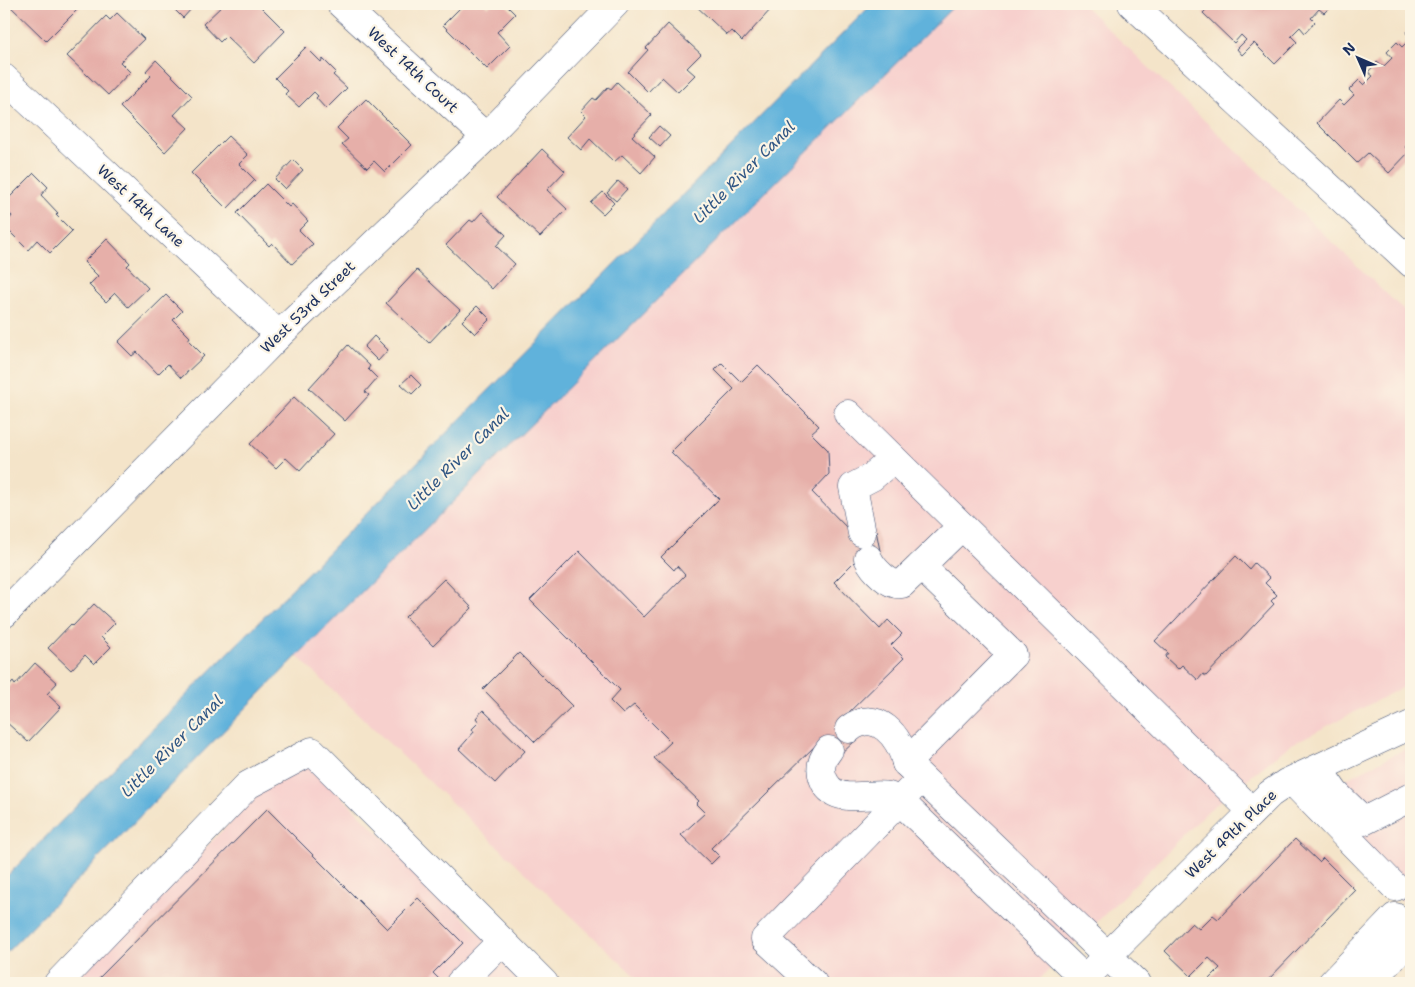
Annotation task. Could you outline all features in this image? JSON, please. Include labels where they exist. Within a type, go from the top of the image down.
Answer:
[{"type":"street","name":"West 14th Court","points":[[341,4],[486,137]]},
{"type":"street","name":"West 53rd Street","points":[[4,614],[279,334],[486,137],[615,4]]},
{"type":"street","points":[[1144,8],[1411,263]]},
{"type":"street","name":"West 14th Lane","points":[[4,78],[279,334]]},
{"type":"street","points":[[848,414],[1252,811]]},
{"type":"street","points":[[893,459],[872,477],[853,487],[865,546],[875,568],[894,584],[902,584],[962,526]]},
{"type":"street","points":[[813,983],[765,939],[900,801],[913,771],[1012,655],[921,566]]},
{"type":"street","points":[[849,729],[860,722],[874,722],[881,725],[897,740],[913,771],[1136,983]]},
{"type":"street","name":"West 49th Place","points":[[1085,982],[1108,956],[1270,794],[1292,781],[1411,725]]},
{"type":"street","points":[[828,750],[822,761],[821,768],[824,780],[831,791],[845,796],[890,796],[900,801],[1085,982]]},
{"type":"street","points":[[58,983],[248,785],[312,751],[544,983]]},
{"type":"street","points":[[1318,769],[1335,794],[1364,821],[1411,797]]},
{"type":"street","points":[[1292,781],[1395,887]]},
{"type":"street","points":[[1332,983],[1403,925]]},
{"type":"street","points":[[1367,983],[1411,940]]},
{"type":"street","points":[[460,983],[502,941]]},
{"type":"shaded area","points":[[956,4],[1082,4],[1411,317],[1411,683],[1290,745],[1209,810],[1036,983],[642,983],[297,656]]},
{"type":"shaded area","points":[[1411,746],[1411,909],[1299,803]]},
{"type":"shaded area","points":[[310,765],[529,983],[73,983],[258,794]]},
{"type":"water","name":"Little River Canal","points":[[872,4],[956,4],[297,656],[4,955],[4,879]]},
{"type":"building","points":[[8,4],[80,4],[81,6],[46,41]]},
{"type":"building","points":[[177,4],[188,4],[192,8],[183,18],[173,8]]},
{"type":"building","points":[[224,4],[258,4],[285,31],[254,63],[226,36],[220,42],[203,24]]},
{"type":"building","points":[[464,4],[484,4],[488,7],[492,4],[505,4],[515,14],[497,32],[510,46],[487,69],[443,25]]},
{"type":"building","points":[[694,4],[768,4],[772,8],[742,41],[732,31],[727,35]]},
{"type":"building","points":[[1212,4],[1333,4],[1324,13],[1319,9],[1311,18],[1315,22],[1305,33],[1300,27],[1291,36],[1297,42],[1275,64],[1254,43],[1242,55],[1237,49],[1246,40],[1241,35],[1234,43],[1203,13]]},
{"type":"building","points":[[117,13],[144,39],[120,62],[130,72],[108,95],[67,56],[106,16],[110,20]]},
{"type":"building","points":[[668,24],[701,54],[687,68],[695,75],[678,92],[662,77],[648,92],[628,72],[648,50],[646,48]]},
{"type":"building","points":[[1411,27],[1411,38],[1406,33]]},
{"type":"building","points":[[1411,38],[1411,141],[1405,147],[1410,151],[1389,173],[1368,153],[1357,163],[1317,123],[1339,100],[1344,105],[1354,95],[1349,90],[1359,80],[1364,85],[1373,76],[1368,72],[1377,62],[1383,67],[1392,58],[1387,52],[1397,42],[1402,47]]},
{"type":"building","points":[[306,47],[321,62],[323,59],[336,72],[333,75],[347,88],[326,109],[316,98],[318,96],[314,92],[299,107],[285,94],[288,91],[275,78]]},
{"type":"building","points":[[156,60],[192,96],[174,115],[188,128],[165,152],[120,107],[151,76],[146,71]]},
{"type":"building","points":[[617,82],[652,115],[632,136],[655,157],[641,173],[622,155],[614,162],[590,139],[581,150],[567,137],[586,116],[581,111],[593,98],[596,100],[608,87],[611,89]]},
{"type":"building","points":[[366,99],[412,145],[385,172],[374,161],[367,168],[342,144],[348,139],[337,128]]},
{"type":"building","points":[[659,126],[670,136],[660,147],[649,137]]},
{"type":"building","points":[[228,136],[248,155],[239,164],[255,180],[227,209],[191,173]]},
{"type":"building","points":[[542,149],[565,171],[547,190],[567,209],[540,237],[497,197]]},
{"type":"building","points":[[293,160],[303,170],[285,189],[275,179]]},
{"type":"building","points":[[34,173],[48,187],[41,195],[58,213],[56,215],[72,231],[50,253],[37,240],[28,250],[4,226],[12,216],[4,208],[4,203]]},
{"type":"building","points":[[618,181],[627,189],[616,201],[607,193]]},
{"type":"building","points":[[266,184],[289,207],[292,204],[308,221],[299,230],[313,244],[292,264],[272,243],[269,246],[237,213]]},
{"type":"building","points":[[603,192],[614,203],[603,214],[591,203]]},
{"type":"building","points":[[482,212],[506,235],[496,246],[515,264],[492,289],[446,245],[470,220],[473,222]]},
{"type":"building","points":[[107,239],[130,263],[127,266],[148,288],[128,307],[115,293],[106,302],[89,285],[98,276],[84,262]]},
{"type":"building","points":[[417,270],[460,310],[429,343],[386,303]]},
{"type":"building","points":[[166,295],[182,311],[173,320],[190,337],[188,340],[204,356],[181,378],[168,364],[158,374],[137,352],[132,356],[118,342]]},
{"type":"building","points":[[477,306],[490,319],[475,334],[462,321]]},
{"type":"building","points":[[374,336],[388,350],[378,361],[364,347]]},
{"type":"building","points":[[348,345],[370,366],[368,369],[377,378],[365,392],[369,395],[345,421],[309,388]]},
{"type":"building","points":[[722,363],[741,382],[758,365],[819,426],[811,433],[828,450],[829,474],[812,492],[849,530],[851,536],[876,530],[881,556],[854,562],[834,582],[880,629],[888,620],[902,634],[891,645],[904,658],[840,721],[858,738],[837,758],[820,741],[711,848],[719,856],[711,864],[681,835],[705,813],[696,804],[699,801],[654,758],[671,742],[634,705],[623,714],[610,701],[620,690],[530,600],[579,551],[644,617],[685,575],[677,566],[674,570],[661,557],[719,499],[671,452],[734,389],[715,370]]},
{"type":"building","points":[[411,375],[421,385],[412,394],[401,384]]},
{"type":"building","points":[[294,397],[334,434],[300,471],[286,458],[276,468],[250,444]]},
{"type":"building","points":[[1236,556],[1249,569],[1254,563],[1270,578],[1265,583],[1277,595],[1271,601],[1274,604],[1206,676],[1203,674],[1198,680],[1182,665],[1178,669],[1165,657],[1168,653],[1155,641]]},
{"type":"building","points":[[444,579],[472,608],[433,646],[405,617]]},
{"type":"building","points":[[94,604],[115,623],[101,637],[111,647],[94,664],[85,655],[71,670],[48,648]]},
{"type":"building","points":[[519,653],[572,706],[535,742],[483,689]]},
{"type":"building","points":[[35,663],[57,683],[47,694],[61,707],[28,742],[4,720],[4,692],[13,682],[15,685]]},
{"type":"building","points":[[483,710],[525,751],[495,783],[459,749],[474,732],[472,729],[479,722],[476,718]]},
{"type":"building","points":[[267,809],[387,929],[418,898],[463,943],[433,973],[440,980],[436,983],[94,983]]},
{"type":"building","points":[[1295,839],[1319,862],[1323,858],[1355,890],[1267,983],[1205,983],[1220,968],[1209,958],[1191,976],[1165,951],[1192,923],[1199,929],[1213,915],[1218,919]]}]
